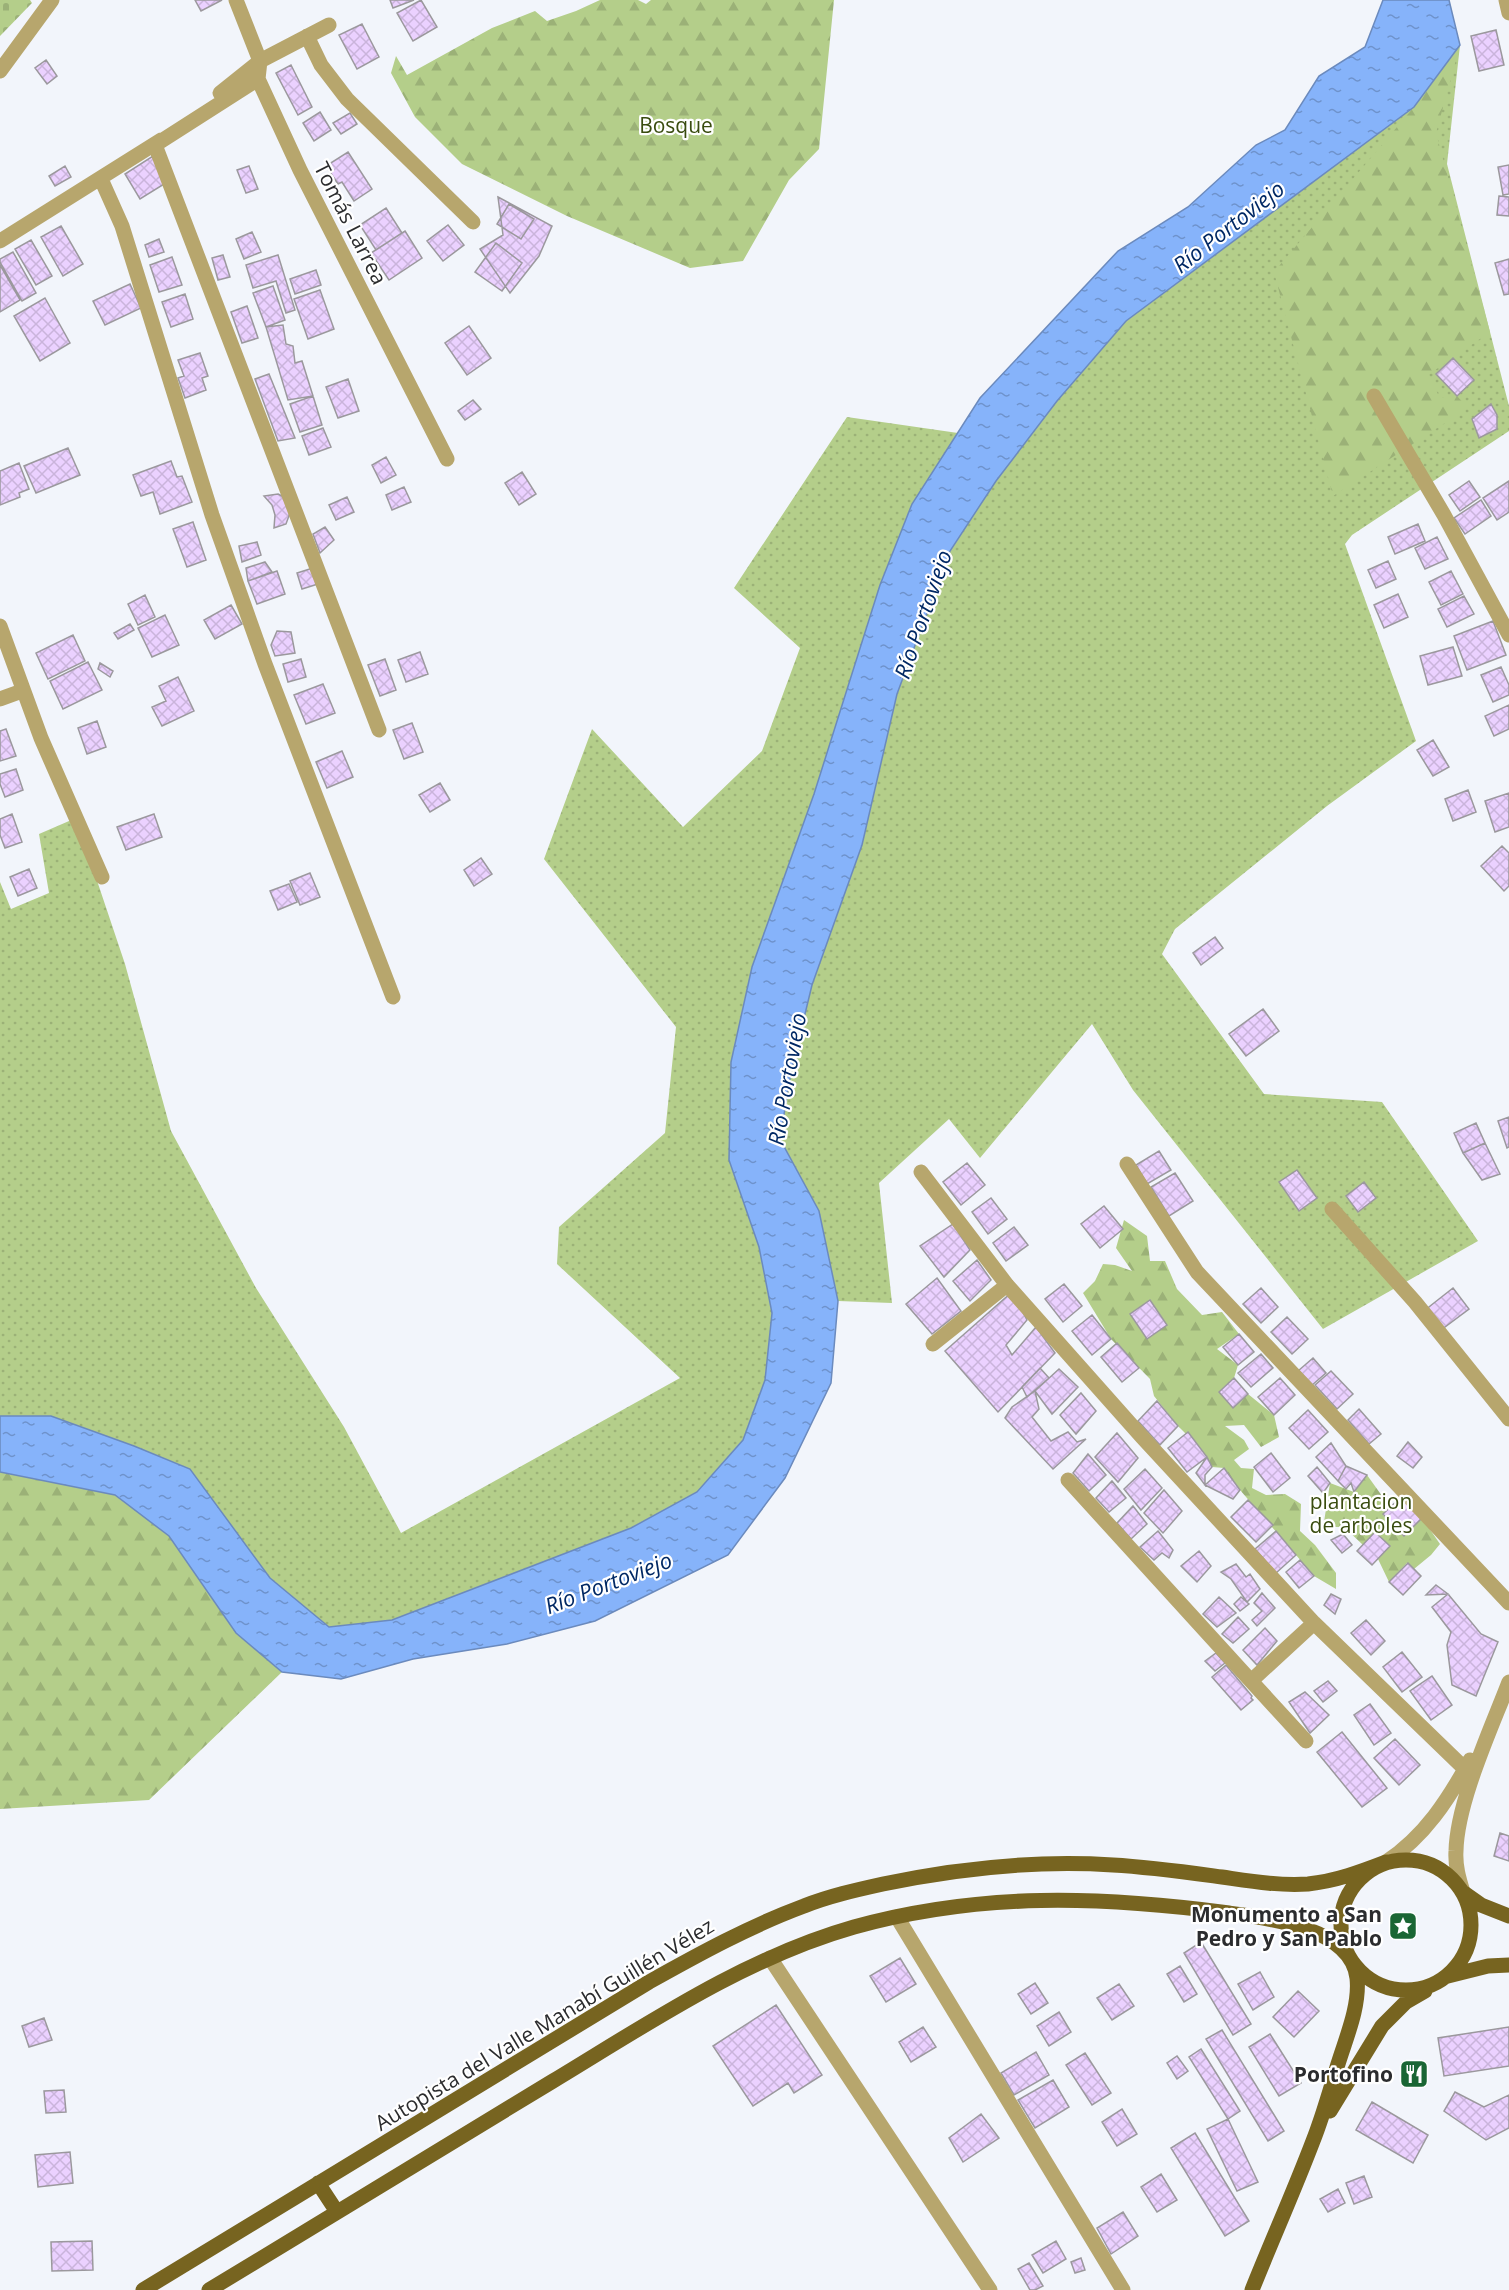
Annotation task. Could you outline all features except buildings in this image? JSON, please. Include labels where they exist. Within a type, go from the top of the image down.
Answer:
[{"type":"main road","points":[[1252,2290],[1314,2140],[1354,2007],[1358,1982],[1354,1965],[1344,1946],[1341,1925],[1344,1905],[1353,1886],[1368,1872],[1386,1862],[1404,1859],[1422,1861],[1438,1867],[1481,1905],[1509,1916]]},
{"type":"main road","name":"Autopista del Valle Manabí Guillén Vélez","points":[[143,2290],[649,1982],[716,1945],[805,1905],[856,1890],[900,1881],[1012,1864],[1113,1865],[1283,1884],[1332,1881],[1386,1862]]},
{"type":"main road","points":[[1448,1977],[1461,1963],[1469,1947],[1472,1928],[1470,1910],[1464,1892]]},
{"type":"main road","points":[[209,2290],[663,2015],[770,1958],[813,1940],[897,1917],[941,1908],[1037,1899],[1097,1899],[1252,1916],[1293,1925],[1320,1935],[1338,1946],[1370,1979],[1389,1989],[1410,1991],[1431,1986]]},
{"type":"main road","points":[[1314,2140],[1348,2078],[1382,2026],[1406,2002],[1448,1977],[1488,1966],[1509,1965]]},
{"type":"main road","points":[[318,2183],[337,2212]]},
{"type":"street","points":[[0,71],[52,0]]},
{"type":"street","points":[[0,241],[258,79],[260,62],[236,0]]},
{"type":"street","points":[[1506,0],[1509,13]]},
{"type":"street","points":[[155,145],[260,62],[328,25]]},
{"type":"street","points":[[307,36],[321,65],[347,99],[473,222]]},
{"type":"street","name":"Tomás Larrea","points":[[258,79],[300,170],[447,459]]},
{"type":"street","points":[[155,145],[380,730]]},
{"type":"street","points":[[101,179],[122,226],[212,515],[265,664],[393,998]]},
{"type":"street","points":[[1374,396],[1444,515],[1509,635]]},
{"type":"street","points":[[0,627],[58,780],[102,877]]},
{"type":"street","points":[[0,699],[22,690]]},
{"type":"street","points":[[1127,1164],[1197,1272],[1509,1603]]},
{"type":"street","points":[[921,1172],[1007,1285],[1142,1437],[1314,1623],[1465,1769]]},
{"type":"street","points":[[1332,1209],[1414,1302],[1509,1419]]},
{"type":"street","points":[[933,1344],[1007,1285]]},
{"type":"street","points":[[1068,1480],[1306,1741]]},
{"type":"street","points":[[1251,1681],[1314,1623]]},
{"type":"street","points":[[1386,1862],[1405,1849],[1426,1828],[1465,1769],[1508,1683]]},
{"type":"street","points":[[1464,1892],[1457,1871],[1456,1851],[1459,1827],[1478,1765],[1508,1683]]},
{"type":"street","points":[[897,1917],[1123,2290]]},
{"type":"street","points":[[770,1958],[990,2290]]},
{"type":"green space","points":[[0,0],[30,0],[32,3],[0,36]]},
{"type":"green space","name":"Bosque","points":[[600,0],[638,0],[646,4],[651,0],[834,0],[819,149],[789,180],[743,261],[690,268],[567,216],[462,164],[415,117],[391,73],[396,56],[407,75],[492,28],[535,11],[547,21]]},
{"type":"green space","points":[[1460,45],[1447,164],[1509,406],[1509,431],[1352,535],[1345,544],[1416,741],[1327,806],[1175,929],[1162,954],[1264,1094],[1382,1102],[1478,1241],[1323,1329],[1133,1090],[1092,1024],[980,1158],[949,1119],[879,1183],[892,1303],[838,1301],[819,1211],[780,1139],[791,1072],[812,985],[862,845],[897,694],[950,551],[996,481],[1057,401],[1126,321],[1414,107]]},
{"type":"green space","points":[[1460,45],[1436,133],[1490,332],[1428,375],[1440,398],[1457,396],[1468,408],[1333,496],[1274,272],[1414,107]]},
{"type":"green space","points":[[847,417],[958,433],[912,504],[814,794],[752,967],[731,1062],[729,1160],[759,1247],[772,1313],[765,1380],[743,1440],[697,1492],[631,1528],[392,1620],[329,1627],[270,1578],[232,1527],[51,1416],[0,1416],[0,882],[11,909],[49,893],[39,834],[76,818],[125,964],[171,1131],[256,1288],[344,1427],[401,1533],[680,1378],[557,1264],[559,1227],[665,1133],[676,1027],[544,859],[592,729],[683,827],[762,751],[800,648],[734,588]]},
{"type":"green space","points":[[1124,1220],[1147,1236],[1150,1261],[1165,1261],[1177,1289],[1202,1315],[1222,1312],[1239,1334],[1217,1349],[1238,1365],[1234,1378],[1219,1392],[1233,1408],[1248,1394],[1274,1415],[1279,1437],[1261,1447],[1244,1425],[1225,1426],[1244,1440],[1249,1449],[1234,1460],[1241,1468],[1254,1469],[1252,1488],[1266,1495],[1285,1494],[1301,1504],[1300,1531],[1315,1545],[1336,1573],[1336,1589],[1314,1576],[1224,1468],[1212,1467],[1201,1449],[1178,1426],[1154,1396],[1150,1379],[1111,1339],[1083,1293],[1095,1281],[1103,1264],[1115,1265],[1132,1271],[1116,1248]]},
{"type":"green space","points":[[0,1472],[115,1495],[169,1536],[236,1633],[282,1672],[149,1800],[0,1809]]},
{"type":"green space","name":"plantacion de arboles","points":[[1367,1475],[1390,1507],[1383,1515],[1404,1536],[1422,1518],[1440,1544],[1414,1569],[1407,1563],[1389,1582],[1378,1559],[1375,1532],[1363,1545],[1344,1527],[1334,1527],[1324,1522],[1330,1483],[1354,1492]]},
{"type":"water","name":"Río Portoviejo","points":[[1383,0],[1449,0],[1460,45],[1414,107],[1126,321],[1057,401],[996,481],[950,551],[897,694],[862,845],[812,985],[791,1072],[780,1139],[819,1211],[838,1301],[831,1383],[785,1478],[728,1555],[595,1621],[507,1644],[413,1659],[341,1679],[282,1672],[236,1633],[169,1536],[115,1495],[0,1472],[0,1416],[51,1416],[190,1469],[270,1578],[329,1627],[392,1620],[631,1528],[697,1492],[743,1440],[765,1380],[772,1313],[759,1247],[729,1160],[731,1062],[752,967],[814,794],[880,585],[912,504],[980,398],[1118,251],[1188,207],[1256,145],[1285,130],[1319,76],[1365,47]]},
{"type":"place","name":"Monumento a San Pedro y San Pablo","points":[[1403,1926]]},
{"type":"place","name":"Portofino","points":[[1414,2074]]}]
